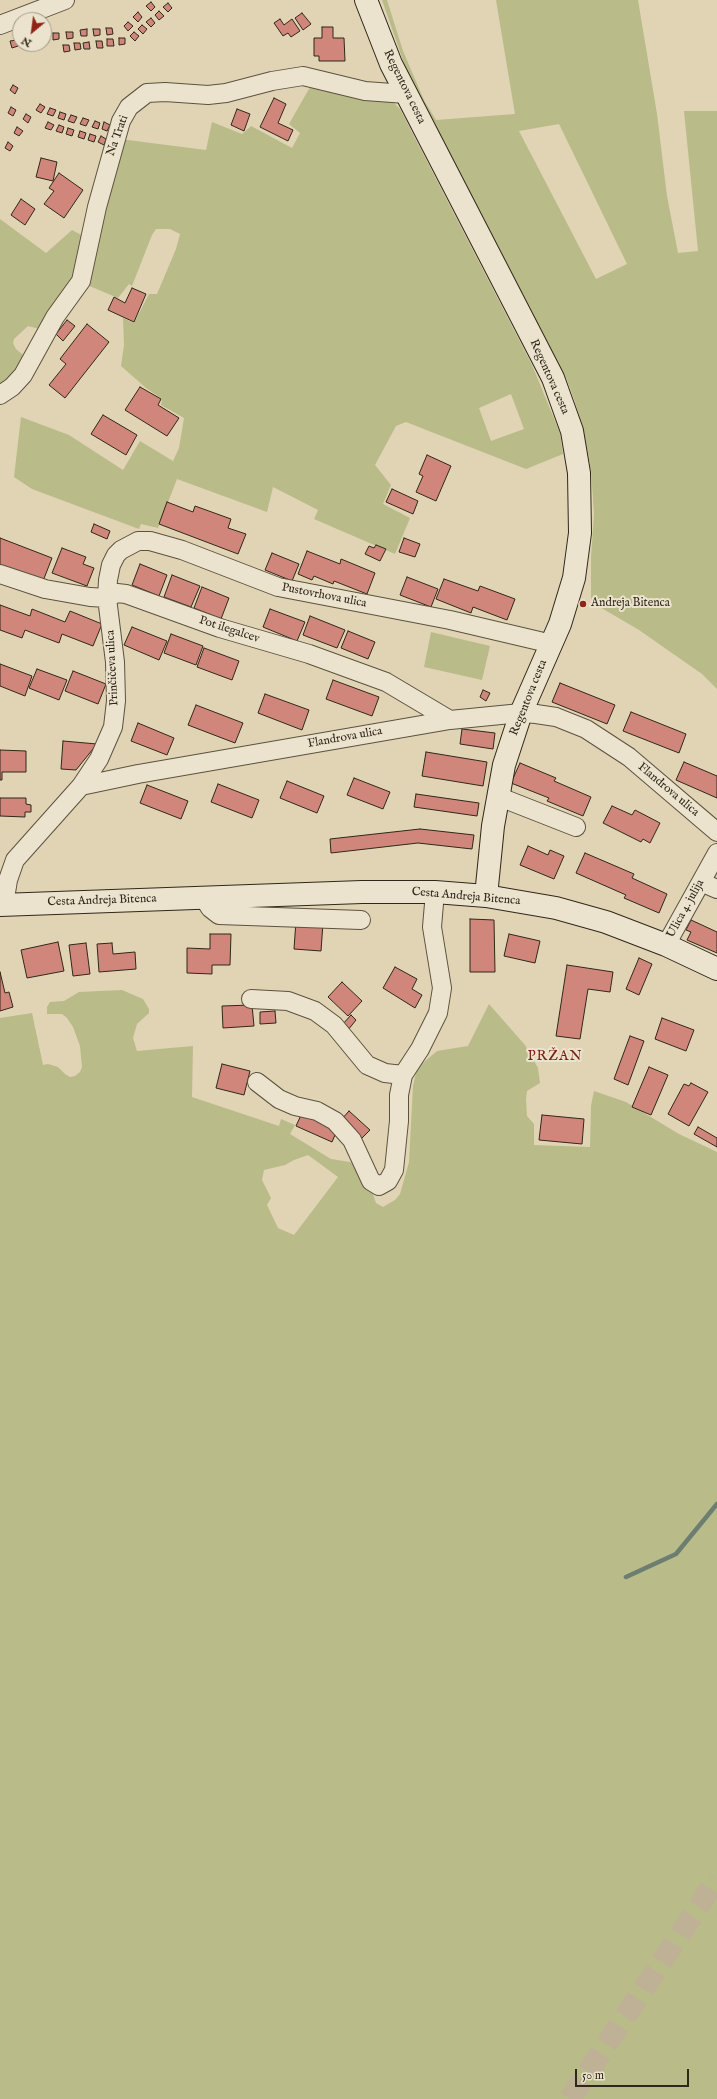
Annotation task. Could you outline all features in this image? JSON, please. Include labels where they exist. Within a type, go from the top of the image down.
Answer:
[{"type":"street","points":[[0,25],[65,0]]},
{"type":"street","name":"Regentova cesta","points":[[366,0],[377,32],[406,94],[553,378],[572,431],[581,493],[580,534],[574,578],[566,607],[552,644],[521,713],[504,765],[497,796],[486,896]]},
{"type":"street","name":"Na Trati","points":[[0,395],[12,387],[23,375],[56,317],[81,281],[99,200],[121,121],[129,107],[147,93],[165,92],[208,95],[226,93],[272,81],[303,76],[365,91],[406,94]]},
{"type":"street","name":"Pustovrhova ulica","points":[[111,565],[121,550],[138,542],[150,541],[182,550],[278,587],[450,620],[552,644]]},
{"type":"street","name":"Prinčičeva ulica","points":[[82,786],[99,759],[115,718],[115,662],[107,598],[111,565]]},
{"type":"street","name":"Pot ilegalcev","points":[[0,574],[45,589],[90,597],[107,598],[116,593],[126,594],[220,628],[309,654],[379,679],[450,720]]},
{"type":"street","name":"Flandrova ulica","points":[[82,786],[138,774],[450,720],[521,713],[556,717],[586,729],[629,757],[717,832]]},
{"type":"street","points":[[2,905],[15,860],[82,786]]},
{"type":"street","points":[[497,796],[576,827]]},
{"type":"street","name":"Ulica 4. julija","points":[[666,945],[709,886],[717,853]]},
{"type":"street","points":[[257,1082],[279,1099],[295,1106],[316,1111],[334,1121],[352,1140],[371,1181],[379,1186],[388,1181],[394,1170],[399,1127],[399,1095],[403,1075],[420,1049],[438,1013],[442,988],[432,927],[435,892]]},
{"type":"street","name":"Cesta Andreja Bitenca","points":[[2,905],[203,897],[435,892],[486,896],[527,902],[583,915],[666,945],[717,969]]},
{"type":"street","points":[[203,897],[210,908],[219,915],[362,920]]},
{"type":"street","points":[[251,998],[288,1001],[314,1011],[334,1025],[368,1065],[385,1073],[403,1075]]},
{"type":"green space","points":[[382,0],[387,0],[403,51],[424,100],[436,120],[515,114],[496,0],[638,0],[657,114],[667,196],[678,253],[698,251],[684,111],[717,111],[717,689],[702,674],[639,630],[593,603],[591,597],[591,557],[594,514],[591,470],[584,432],[574,399],[567,380],[405,66]],"holes":[[[559,124],[627,264],[596,279],[519,131]]]},
{"type":"green space","points":[[310,87],[389,98],[400,109],[532,365],[560,433],[563,454],[526,469],[406,422],[396,426],[375,465],[391,485],[383,504],[410,518],[395,554],[314,519],[318,510],[273,487],[267,512],[177,479],[158,528],[141,524],[139,529],[32,489],[14,477],[21,417],[69,435],[123,470],[140,441],[173,461],[179,448],[184,418],[161,405],[162,399],[146,388],[121,366],[124,345],[123,318],[134,323],[149,294],[157,294],[176,249],[180,234],[170,229],[156,229],[152,235],[132,286],[129,284],[118,298],[87,285],[120,139],[206,150],[212,122],[242,134],[251,126],[292,148],[300,133],[289,124]],"holes":[[[511,394],[524,429],[491,441],[479,408]]]},
{"type":"green space","points":[[0,219],[46,253],[72,230],[85,237],[80,271],[43,330],[28,326],[14,339],[13,343],[16,349],[28,359],[0,389]]},
{"type":"green space","points":[[431,632],[490,646],[482,680],[424,667]]},
{"type":"green space","points":[[122,990],[143,999],[149,1009],[149,1013],[137,1024],[133,1038],[137,1051],[193,1046],[192,1097],[279,1126],[281,1119],[295,1125],[290,1134],[331,1159],[350,1162],[361,1166],[366,1173],[376,1203],[383,1207],[395,1200],[400,1194],[409,1162],[413,1086],[417,1068],[437,1051],[468,1046],[489,1004],[525,1045],[538,1068],[540,1083],[527,1091],[526,1099],[527,1116],[534,1124],[534,1145],[590,1147],[591,1106],[594,1091],[626,1102],[679,1134],[717,1152],[717,2099],[0,2099],[0,1018],[32,1013],[43,1065],[48,1064],[58,1067],[70,1077],[75,1076],[80,1072],[82,1067],[80,1046],[73,1027],[67,1018],[62,1014],[47,1014],[47,1007],[50,1002],[64,1001],[79,992]],"holes":[[[308,1155],[338,1177],[294,1235],[278,1228],[267,1205],[271,1198],[262,1180],[264,1170],[285,1165]]]},
{"type":"building","points":[[151,2],[155,7],[151,11],[146,6]]},
{"type":"building","points":[[168,3],[172,8],[168,12],[163,7]]},
{"type":"building","points":[[159,11],[164,16],[159,20],[155,15]]},
{"type":"building","points":[[138,12],[142,17],[138,22],[133,17]]},
{"type":"building","points":[[302,13],[311,24],[303,30],[295,18]]},
{"type":"building","points":[[151,18],[155,23],[151,27],[146,22]]},
{"type":"building","points":[[280,19],[284,25],[292,19],[300,31],[291,37],[288,33],[283,36],[274,23]]},
{"type":"building","points":[[128,22],[133,26],[128,31],[124,26]]},
{"type":"building","points":[[142,25],[147,29],[143,34],[138,29]]},
{"type":"building","points":[[322,27],[333,27],[333,38],[344,38],[345,61],[319,61],[319,56],[314,56],[314,38],[322,38]]},
{"type":"building","points":[[106,28],[112,28],[113,34],[107,35]]},
{"type":"building","points":[[87,29],[87,36],[81,36],[80,30]]},
{"type":"building","points":[[93,29],[100,29],[100,35],[94,36]]},
{"type":"building","points":[[66,32],[73,32],[73,38],[67,39]]},
{"type":"building","points":[[134,32],[139,36],[135,41],[130,36]]},
{"type":"building","points":[[53,33],[59,33],[59,39],[53,40]]},
{"type":"building","points":[[119,38],[125,38],[125,44],[119,45]]},
{"type":"building","points":[[107,39],[113,39],[114,46],[107,46]]},
{"type":"building","points":[[96,41],[102,41],[103,48],[97,48]]},
{"type":"building","points":[[89,42],[90,49],[84,49],[83,43]]},
{"type":"building","points":[[74,43],[80,43],[81,49],[75,50]]},
{"type":"building","points":[[63,45],[69,45],[70,51],[64,52]]},
{"type":"building","points":[[13,85],[18,88],[15,94],[10,90]]},
{"type":"building","points":[[274,98],[286,104],[278,123],[293,130],[288,141],[260,127]]},
{"type":"building","points":[[40,104],[45,107],[41,113],[36,110]]},
{"type":"building","points":[[11,107],[16,110],[13,116],[8,113]]},
{"type":"building","points":[[50,108],[56,110],[53,116],[47,114]]},
{"type":"building","points":[[237,109],[250,114],[244,131],[231,125]]},
{"type":"building","points":[[60,112],[66,114],[64,120],[58,118]]},
{"type":"building","points":[[26,114],[31,117],[28,123],[23,119]]},
{"type":"building","points":[[71,115],[77,117],[74,123],[68,121]]},
{"type":"building","points":[[83,118],[89,120],[86,126],[80,124]]},
{"type":"building","points":[[95,121],[100,123],[98,129],[92,127]]},
{"type":"building","points":[[48,122],[54,125],[51,130],[45,128]]},
{"type":"building","points":[[104,122],[110,125],[107,131],[102,129]]},
{"type":"building","points":[[59,125],[64,127],[62,133],[56,131]]},
{"type":"building","points":[[17,127],[23,131],[19,136],[14,133]]},
{"type":"building","points":[[68,128],[74,130],[72,136],[66,134]]},
{"type":"building","points":[[80,131],[86,133],[84,139],[78,137]]},
{"type":"building","points":[[90,134],[96,136],[94,142],[88,140]]},
{"type":"building","points":[[101,136],[106,139],[104,145],[98,142]]},
{"type":"building","points":[[8,142],[13,146],[10,151],[5,148]]},
{"type":"building","points":[[41,158],[57,162],[53,181],[36,177]]},
{"type":"building","points":[[59,173],[83,190],[64,218],[44,204],[54,191],[49,188]]},
{"type":"building","points":[[21,199],[35,209],[25,225],[11,215]]},
{"type":"building","points":[[132,288],[146,294],[134,322],[108,310],[114,297],[125,303]]},
{"type":"building","points":[[67,320],[75,326],[63,341],[56,334]]},
{"type":"building","points":[[87,324],[109,342],[65,398],[49,385],[66,364],[60,359]]},
{"type":"building","points":[[140,387],[161,399],[158,405],[179,418],[167,436],[125,410]]},
{"type":"building","points":[[103,415],[137,435],[126,455],[91,434]]},
{"type":"building","points":[[427,455],[451,466],[436,501],[416,492],[423,476],[419,474]]},
{"type":"building","points":[[392,489],[418,501],[413,514],[386,502]]},
{"type":"building","points":[[167,502],[193,512],[195,506],[231,519],[228,528],[246,534],[238,554],[159,524]]},
{"type":"building","points":[[94,524],[110,531],[107,539],[91,532]]},
{"type":"building","points":[[0,538],[52,558],[43,581],[0,565]]},
{"type":"building","points":[[404,538],[420,544],[415,557],[399,552]]},
{"type":"building","points":[[376,545],[386,549],[380,561],[365,554],[369,546],[374,548]]},
{"type":"building","points":[[62,548],[86,557],[83,564],[94,568],[87,586],[52,573]]},
{"type":"building","points":[[307,551],[340,564],[341,559],[375,573],[367,594],[334,581],[333,584],[314,576],[312,580],[298,574]]},
{"type":"building","points":[[272,553],[299,564],[292,581],[265,570]]},
{"type":"building","points":[[140,564],[167,575],[159,596],[132,585]]},
{"type":"building","points":[[172,575],[200,586],[191,607],[164,597]]},
{"type":"building","points":[[407,577],[438,589],[431,607],[400,595]]},
{"type":"building","points":[[444,579],[478,591],[480,586],[515,599],[507,620],[473,607],[471,613],[436,599]]},
{"type":"building","points":[[202,587],[229,598],[221,619],[194,608]]},
{"type":"building","points":[[0,605],[30,616],[32,609],[65,622],[70,611],[102,624],[93,646],[62,634],[59,643],[25,630],[22,638],[0,630]]},
{"type":"building","points":[[270,609],[305,622],[297,641],[263,627]]},
{"type":"building","points":[[310,616],[345,630],[337,648],[303,635]]},
{"type":"building","points":[[132,627],[167,641],[159,660],[124,645]]},
{"type":"building","points":[[348,631],[375,642],[368,659],[341,648]]},
{"type":"building","points":[[171,634],[203,646],[196,665],[164,653]]},
{"type":"building","points":[[204,648],[239,661],[232,680],[197,667]]},
{"type":"building","points":[[0,664],[32,676],[25,696],[0,686]]},
{"type":"building","points":[[37,669],[67,680],[59,700],[29,688]]},
{"type":"building","points":[[73,671],[106,684],[98,704],[65,691]]},
{"type":"building","points":[[333,680],[379,697],[372,716],[326,699]]},
{"type":"building","points":[[560,683],[615,705],[607,724],[552,702]]},
{"type":"building","points":[[483,690],[490,693],[486,701],[480,697]]},
{"type":"building","points":[[265,694],[309,710],[302,730],[258,713]]},
{"type":"building","points":[[196,705],[243,723],[235,743],[188,725]]},
{"type":"building","points":[[631,712],[686,734],[679,753],[623,731]]},
{"type":"building","points":[[138,723],[174,738],[167,755],[131,741]]},
{"type":"building","points":[[462,729],[495,733],[493,749],[460,744]]},
{"type":"building","points":[[63,741],[97,744],[76,770],[61,769]]},
{"type":"building","points":[[0,750],[26,751],[26,772],[2,772],[2,780],[0,780]]},
{"type":"building","points":[[426,752],[487,762],[483,786],[422,776]]},
{"type":"building","points":[[684,762],[717,776],[717,798],[676,780]]},
{"type":"building","points":[[520,763],[556,778],[554,781],[591,797],[583,816],[547,801],[549,798],[511,783]]},
{"type":"building","points":[[354,778],[390,792],[383,809],[347,795]]},
{"type":"building","points":[[287,781],[324,796],[317,813],[280,798]]},
{"type":"building","points":[[218,784],[259,800],[252,818],[211,802]]},
{"type":"building","points":[[147,785],[188,801],[181,819],[140,803]]},
{"type":"building","points":[[416,794],[479,803],[477,816],[414,807]]},
{"type":"building","points":[[0,798],[26,798],[26,804],[31,805],[31,812],[25,812],[25,817],[0,816]]},
{"type":"building","points":[[612,806],[632,815],[635,810],[660,823],[650,843],[643,839],[641,842],[603,823]]},
{"type":"building","points":[[420,829],[474,835],[472,849],[418,843],[331,853],[330,839]]},
{"type":"building","points":[[528,846],[548,855],[550,850],[564,856],[554,879],[520,865]]},
{"type":"building","points":[[585,853],[634,874],[632,878],[667,894],[659,913],[624,898],[626,895],[576,873]]},
{"type":"building","points":[[470,919],[494,920],[495,972],[470,972]]},
{"type":"building","points":[[691,920],[717,932],[717,953],[687,940],[691,932],[686,930]]},
{"type":"building","points":[[296,921],[323,923],[321,951],[294,949]]},
{"type":"building","points":[[210,934],[231,934],[230,965],[212,965],[212,974],[187,973],[187,948],[210,949]]},
{"type":"building","points":[[509,934],[540,941],[535,963],[504,956]]},
{"type":"building","points":[[58,942],[64,971],[27,978],[21,950]]},
{"type":"building","points":[[86,943],[90,974],[73,976],[69,945]]},
{"type":"building","points":[[112,943],[113,954],[135,952],[136,969],[99,972],[97,944]]},
{"type":"building","points":[[639,958],[652,964],[639,995],[626,989]]},
{"type":"building","points":[[567,965],[613,972],[610,992],[588,989],[580,1039],[556,1036]]},
{"type":"building","points":[[395,967],[417,979],[412,989],[422,995],[415,1008],[383,988]]},
{"type":"building","points":[[0,972],[5,993],[9,992],[13,1007],[0,1011]]},
{"type":"building","points":[[342,982],[362,1001],[348,1016],[328,997]]},
{"type":"building","points":[[252,1005],[254,1026],[223,1028],[222,1006]]},
{"type":"building","points":[[275,1011],[276,1023],[260,1024],[260,1012]]},
{"type":"building","points":[[351,1015],[356,1020],[348,1030],[342,1025]]},
{"type":"building","points":[[662,1018],[694,1030],[686,1051],[655,1039]]},
{"type":"building","points":[[630,1036],[644,1041],[628,1085],[614,1079]]},
{"type":"building","points":[[222,1064],[250,1071],[244,1095],[216,1088]]},
{"type":"building","points":[[649,1067],[668,1075],[651,1115],[632,1107]]},
{"type":"building","points":[[691,1083],[708,1092],[689,1126],[668,1114],[684,1084],[689,1086]]},
{"type":"building","points":[[349,1111],[370,1130],[361,1139],[341,1120]]},
{"type":"building","points":[[302,1113],[338,1128],[332,1142],[296,1126]]},
{"type":"building","points":[[542,1115],[584,1119],[582,1144],[539,1140]]},
{"type":"building","points":[[698,1127],[717,1138],[717,1147],[694,1134]]},
{"type":"waterway","points":[[626,1577],[676,1554],[717,1504]]},
{"type":"tunnel","points":[[570,2099],[717,1879]]},
{"type":"place","name":"Andreja Bitenca","points":[[583,604]]},
{"type":"district","name":"PRŽAN","points":[[555,1057]]}]
